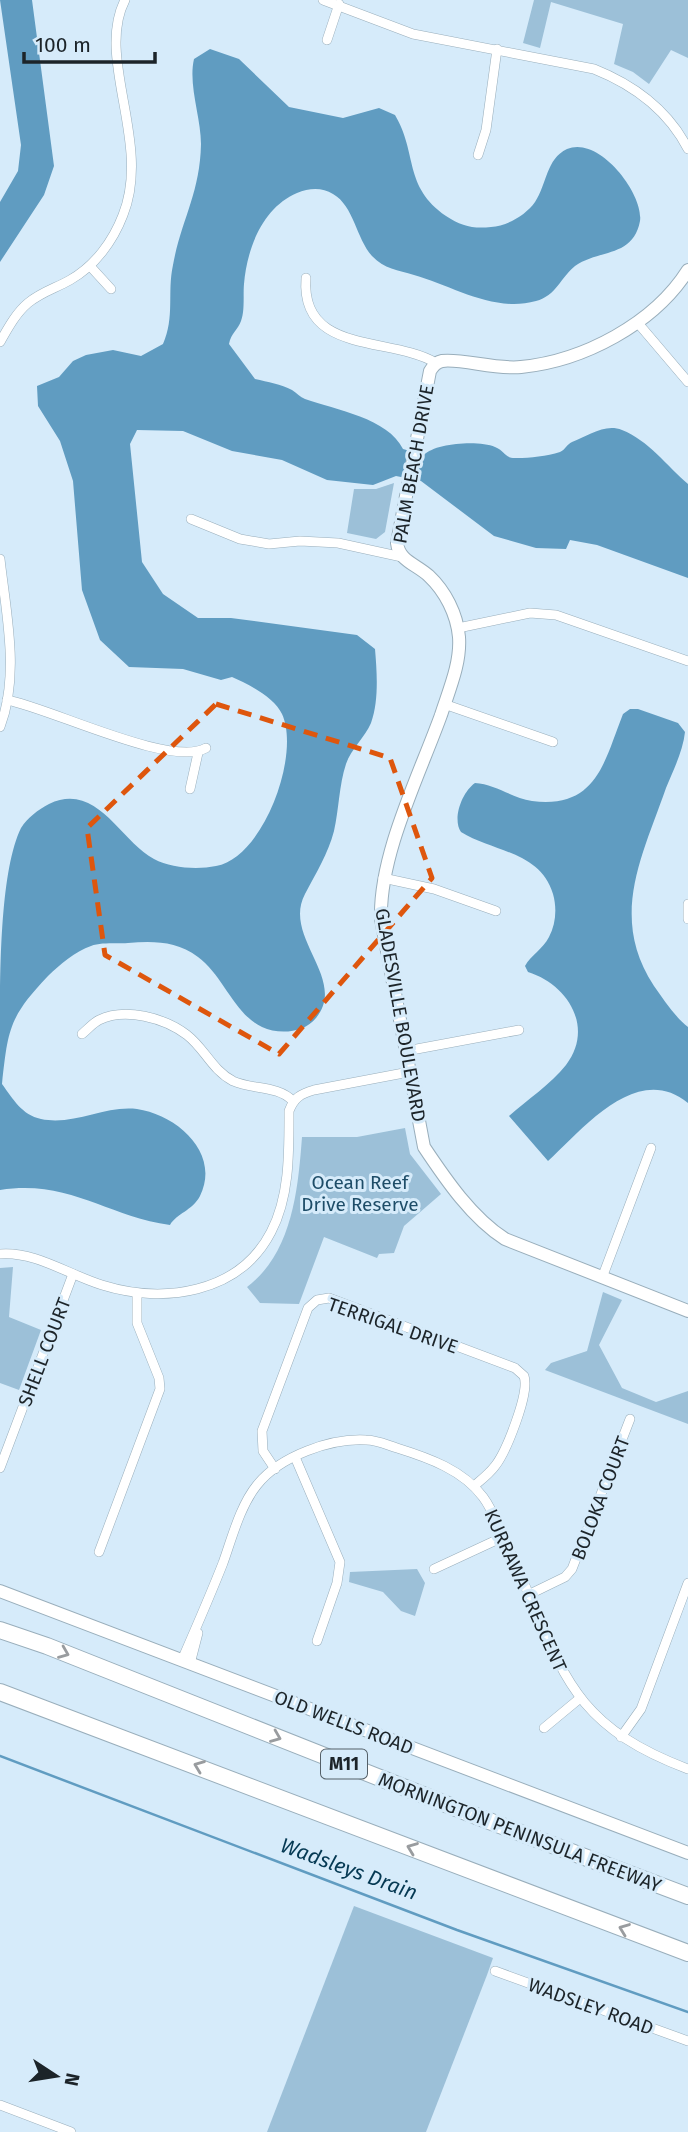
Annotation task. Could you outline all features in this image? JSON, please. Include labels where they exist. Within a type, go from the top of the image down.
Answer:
[{"type":"highway","name":"MORNINGTON PENINSULA FREEWAY","points":[[0,1630],[47,1646],[475,1816],[688,1896]]},
{"type":"highway","points":[[0,1692],[688,1953]]},
{"type":"street","points":[[0,342],[26,304],[90,266],[112,237],[124,214],[131,186],[133,157],[115,46],[116,26],[125,0]]},
{"type":"street","points":[[323,0],[413,34],[594,69],[638,90],[680,133],[688,149]]},
{"type":"street","points":[[327,40],[339,4]]},
{"type":"street","points":[[478,155],[486,130],[496,49]]},
{"type":"street","points":[[90,266],[111,289]]},
{"type":"street","name":"PALM BEACH DRIVE","points":[[402,557],[397,543],[429,373],[436,363],[444,361],[490,368],[552,363],[580,353],[637,322],[670,292],[688,270]]},
{"type":"street","points":[[306,278],[304,295],[309,310],[328,329],[377,347],[425,357],[436,363]]},
{"type":"street","points":[[637,322],[688,382]]},
{"type":"street","points":[[191,519],[250,541],[269,544],[338,543],[402,557]]},
{"type":"street","name":"GLADESVILLE BOULEVARD","points":[[402,557],[437,583],[450,605],[458,628],[458,654],[444,704],[383,878],[381,919],[424,1147],[440,1171],[485,1223],[513,1243],[688,1311]]},
{"type":"street","points":[[0,559],[10,660],[7,700],[0,727]]},
{"type":"street","points":[[458,628],[530,613],[556,615],[688,662]]},
{"type":"street","points":[[7,700],[99,732],[152,746],[202,750],[190,789]]},
{"type":"street","points":[[444,704],[553,743]]},
{"type":"street","points":[[383,878],[434,889],[496,911]]},
{"type":"street","points":[[688,904],[688,919]]},
{"type":"street","points":[[82,1034],[100,1020],[111,1017],[125,1015],[156,1019],[187,1035],[208,1060],[231,1080],[248,1087],[278,1090],[293,1101]]},
{"type":"street","points":[[406,1051],[519,1030]]},
{"type":"street","points":[[0,1254],[26,1256],[100,1285],[138,1293],[169,1294],[211,1286],[243,1267],[259,1251],[272,1232],[284,1191],[289,1111],[293,1101],[302,1093],[314,1090],[410,1072]]},
{"type":"street","points":[[602,1278],[651,1148]]},
{"type":"street","name":"SHELL COURT","points":[[0,1468],[73,1274]]},
{"type":"street","points":[[99,1552],[160,1389],[159,1378],[136,1323],[138,1293]]},
{"type":"street","name":"TERRIGAL DRIVE","points":[[275,1469],[263,1451],[262,1431],[308,1308],[317,1300],[329,1298],[515,1368],[524,1376],[525,1393],[505,1446],[494,1467],[474,1486]]},
{"type":"street","name":"BOLOKA COURT","points":[[530,1594],[565,1577],[572,1569],[630,1419]]},
{"type":"street","name":"KURRAWA CRESCENT","points":[[186,1662],[245,1506],[257,1485],[275,1469],[295,1457],[339,1440],[370,1440],[457,1472],[474,1486],[485,1499],[530,1594],[560,1670],[579,1699],[621,1737],[652,1756],[688,1769]]},
{"type":"street","points":[[295,1457],[340,1562],[337,1583],[317,1641]]},
{"type":"street","points":[[434,1569],[503,1537]]},
{"type":"street","points":[[621,1737],[641,1709],[688,1583]]},
{"type":"street","name":"OLD WELLS ROAD","points":[[0,1591],[688,1853]]},
{"type":"street","points":[[544,1728],[579,1699]]},
{"type":"street","name":"WADSLEY ROAD","points":[[495,1971],[688,2041]]},
{"type":"street","points":[[0,2105],[71,2132]]},
{"type":"highlighted area","points":[[216,704],[390,758],[432,878],[279,1054],[105,955],[87,828]]},
{"type":"green space","points":[[534,0],[688,0],[688,58],[671,50],[649,84],[633,72],[614,64],[623,24],[551,2],[540,48],[523,43]]},
{"type":"green space","points":[[394,483],[385,532],[376,539],[347,533],[354,489],[376,489]]},
{"type":"green space","name":"Ocean Reef Drive Reserve","points":[[405,1128],[410,1154],[441,1194],[404,1226],[394,1253],[379,1254],[377,1258],[324,1237],[299,1304],[260,1303],[247,1287],[274,1257],[283,1239],[295,1199],[302,1137],[357,1137]]},
{"type":"green space","points":[[13,1267],[9,1317],[41,1330],[19,1390],[0,1383],[0,1268]]},
{"type":"green space","points":[[603,1292],[622,1300],[599,1345],[622,1388],[656,1402],[688,1391],[688,1424],[545,1370],[551,1363],[587,1351]]},
{"type":"green space","points":[[417,1569],[425,1583],[415,1616],[401,1611],[383,1592],[349,1582],[350,1572]]},
{"type":"green space","points":[[354,1906],[493,1958],[487,1975],[426,2132],[267,2132]]},
{"type":"shaded area","points":[[0,0],[32,0],[54,166],[44,195],[0,262],[0,202],[18,171],[21,145]]},
{"type":"shaded area","points":[[210,49],[239,59],[289,107],[343,118],[379,108],[395,115],[423,193],[432,205],[446,216],[467,226],[497,226],[521,215],[535,202],[555,159],[567,149],[579,147],[592,151],[617,170],[635,196],[640,221],[636,233],[623,247],[575,266],[543,299],[520,304],[505,304],[474,297],[386,266],[367,249],[340,199],[320,189],[297,193],[274,209],[258,231],[246,271],[242,317],[229,344],[255,379],[283,386],[305,399],[374,422],[396,438],[403,449],[424,455],[447,445],[468,443],[495,447],[513,458],[533,457],[560,452],[570,443],[603,429],[616,428],[631,434],[688,484],[688,578],[597,545],[570,540],[566,549],[536,548],[494,536],[421,481],[396,476],[373,485],[327,480],[282,460],[232,451],[183,431],[137,430],[130,444],[142,562],[163,594],[198,618],[231,618],[357,635],[375,649],[376,667],[374,714],[346,764],[331,839],[300,910],[307,942],[325,988],[324,1003],[311,1023],[291,1031],[262,1027],[244,1013],[215,974],[198,957],[173,945],[147,942],[99,944],[85,948],[62,963],[35,990],[13,1025],[6,1050],[2,1084],[18,1106],[28,1114],[41,1119],[65,1120],[113,1110],[137,1109],[167,1119],[191,1139],[200,1151],[205,1165],[205,1180],[197,1201],[170,1225],[126,1214],[67,1194],[24,1188],[0,1190],[1,951],[5,896],[14,847],[24,824],[49,804],[66,799],[81,800],[107,816],[142,851],[154,859],[176,866],[209,867],[233,859],[249,845],[263,825],[282,778],[287,732],[282,714],[267,697],[232,677],[221,680],[183,669],[129,667],[100,640],[82,590],[73,481],[60,441],[38,406],[37,386],[59,377],[73,361],[86,355],[113,350],[141,356],[163,344],[169,324],[173,265],[200,162],[201,144],[193,79],[194,59]]},
{"type":"shaded area","points":[[630,709],[638,709],[678,723],[685,732],[680,754],[640,863],[632,911],[634,936],[641,961],[654,986],[688,1027],[688,1103],[669,1092],[650,1090],[631,1094],[594,1118],[548,1161],[509,1116],[560,1072],[574,1051],[578,1036],[577,1022],[565,997],[554,986],[528,972],[525,966],[544,945],[553,927],[553,894],[547,880],[527,861],[461,832],[458,827],[458,813],[466,793],[475,783],[532,801],[554,802],[571,798],[584,790],[595,778],[610,749],[623,714]]},
{"type":"waterway","name":"Wadsleys Drain","points":[[0,1756],[457,1930],[688,2012]]}]
